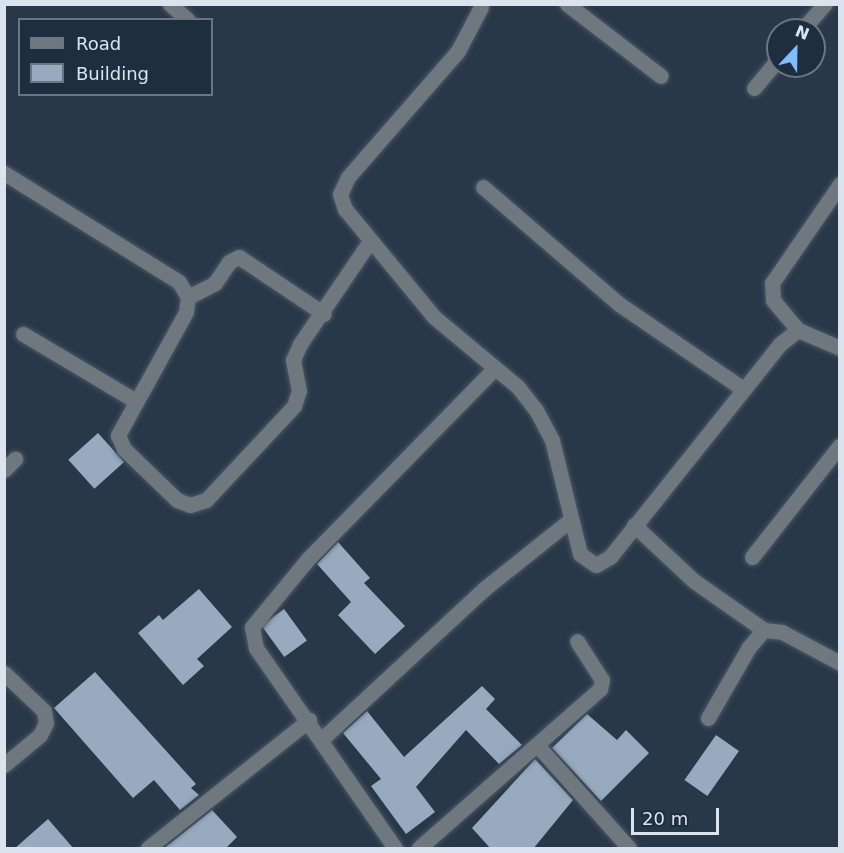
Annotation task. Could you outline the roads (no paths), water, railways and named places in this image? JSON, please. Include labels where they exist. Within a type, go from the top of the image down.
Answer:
[{"type":"street","points":[[170,4],[186,18]]},
{"type":"street","points":[[567,4],[660,76]]},
{"type":"street","points":[[813,18],[825,4]]},
{"type":"street","points":[[481,5],[458,51],[348,177],[340,194],[345,209],[370,242],[434,316],[493,370],[518,387],[552,440],[580,554],[596,565],[610,557],[780,344],[798,330]]},
{"type":"street","points":[[754,88],[766,74]]},
{"type":"street","points":[[4,173],[179,282],[188,297],[186,312],[134,400],[118,435],[124,449],[177,500],[190,505],[206,500],[294,406],[299,391],[293,360],[300,344],[324,314],[370,242]]},
{"type":"street","points":[[840,184],[771,283],[773,300],[798,330],[840,348]]},
{"type":"street","points":[[483,187],[619,304],[743,389]]},
{"type":"street","points":[[188,297],[215,283],[229,262],[239,257],[324,314]]},
{"type":"street","points":[[23,334],[134,400]]},
{"type":"street","points":[[394,849],[309,720],[256,648],[252,627],[307,560],[493,370]]},
{"type":"street","points":[[752,557],[840,445]]},
{"type":"street","points":[[322,739],[493,582],[570,520]]},
{"type":"street","points":[[634,525],[694,581],[765,630],[782,632],[840,663]]},
{"type":"street","points":[[708,718],[749,647],[765,630]]},
{"type":"street","points":[[419,849],[603,686],[578,641]]},
{"type":"street","points":[[4,673],[44,711],[46,723],[40,735],[4,765]]},
{"type":"street","points":[[148,849],[309,720]]},
{"type":"street","points":[[537,745],[629,849]]}]
